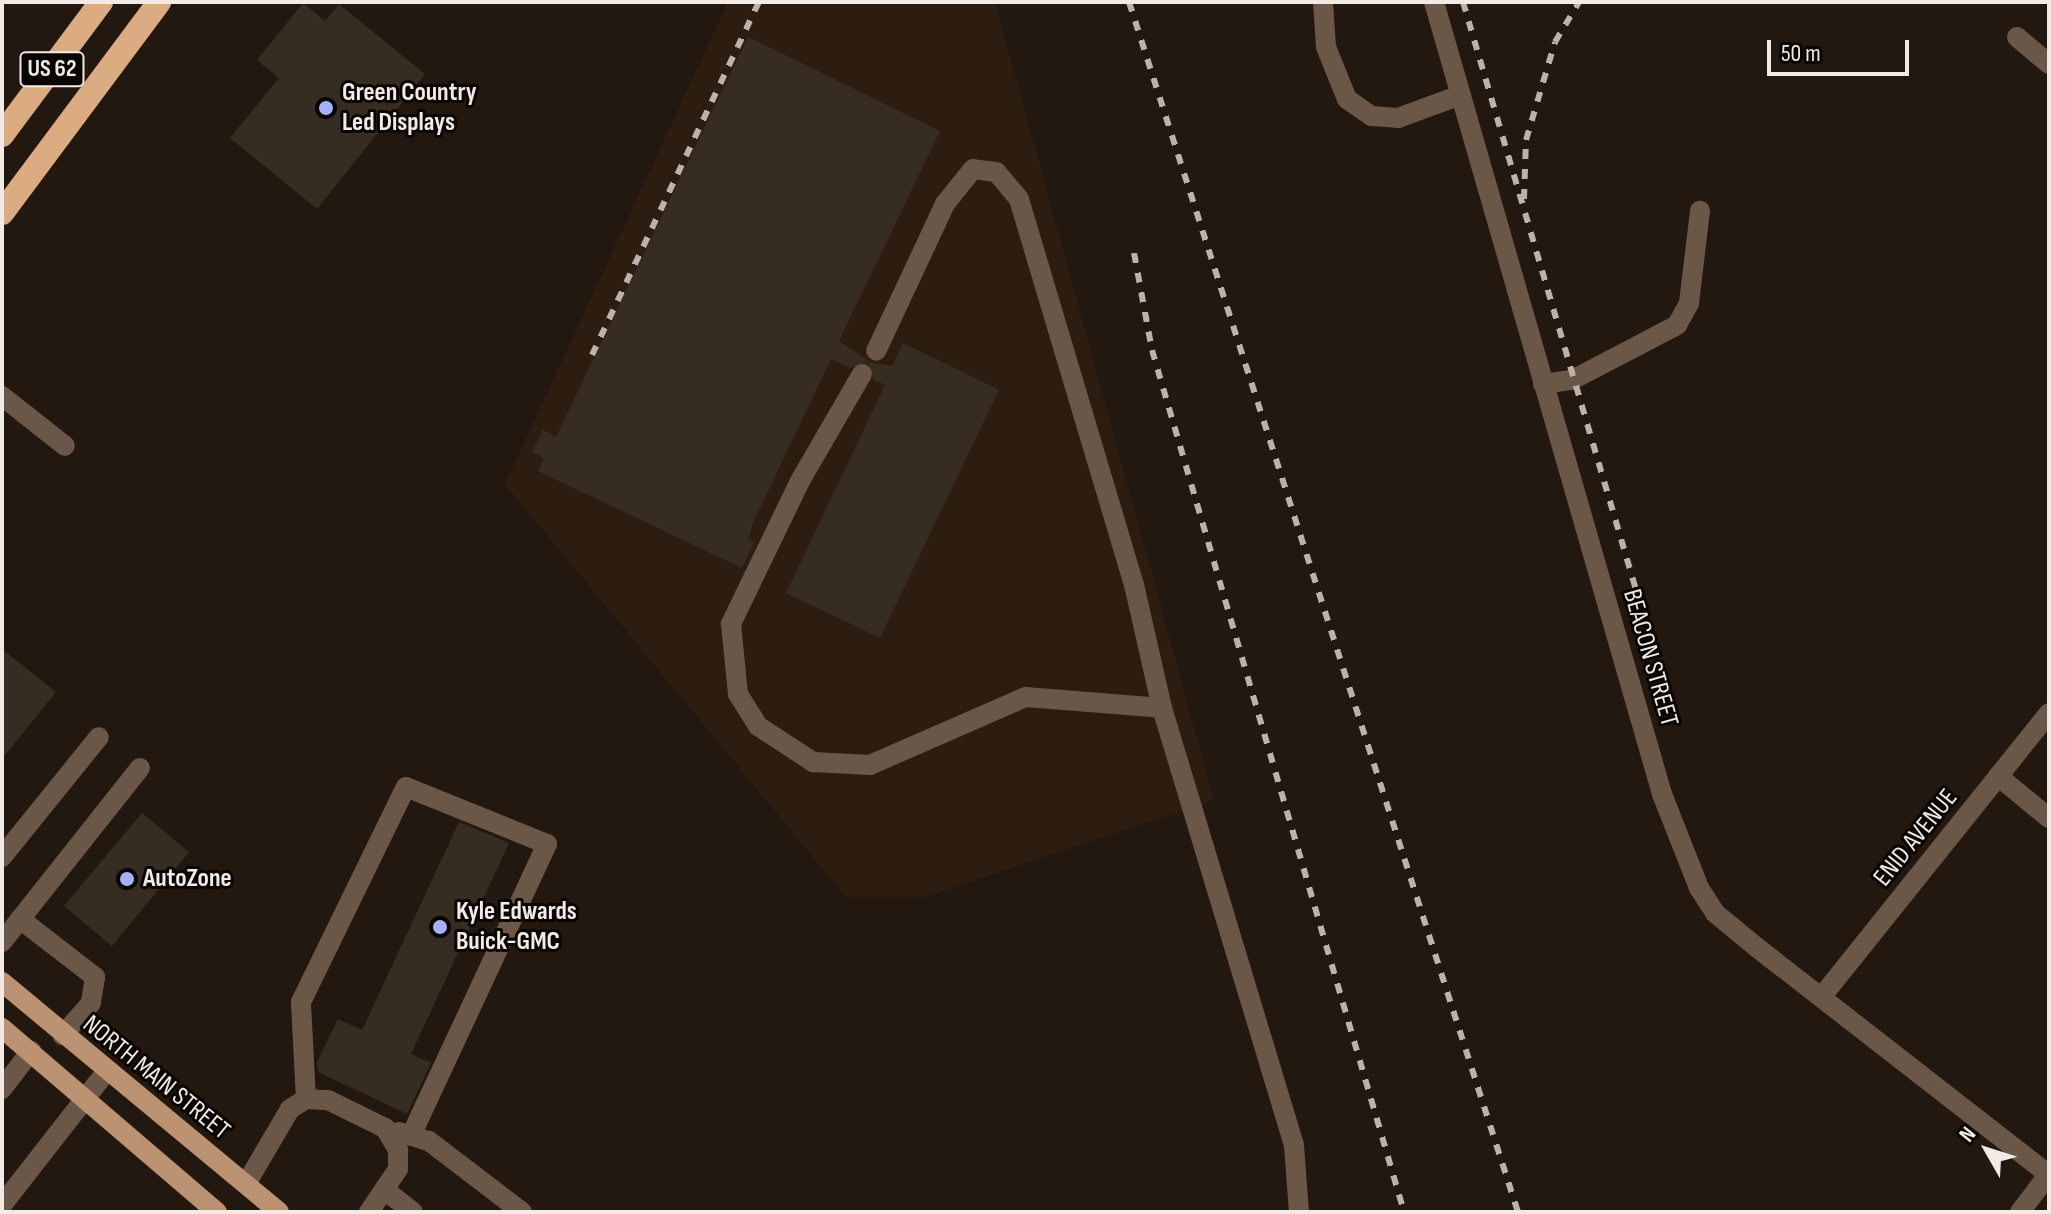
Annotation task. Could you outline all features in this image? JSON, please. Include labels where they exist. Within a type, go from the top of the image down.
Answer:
[{"type":"highway","name":"US 62","points":[[2,135],[101,2]]},
{"type":"highway","points":[[118,60],[148,2]]},
{"type":"highway","name":"US 62","points":[[2,213],[159,2]]},
{"type":"main road","name":"NORTH MAIN STREET","points":[[2,982],[106,1072],[279,1212]]},
{"type":"main road","points":[[2,1028],[31,1051],[82,1104],[217,1212]]},
{"type":"street","points":[[1323,2],[1326,47],[1347,99],[1371,116],[1398,118],[1461,95]]},
{"type":"street","name":"BEACON STREET","points":[[1434,2],[1662,794],[1699,888],[1715,913],[2049,1175]]},
{"type":"street","points":[[2017,37],[2049,64]]},
{"type":"street","points":[[876,351],[945,204],[973,169],[996,172],[1019,199],[1134,585],[1162,708],[1294,1146],[1299,1212]]},
{"type":"street","points":[[1543,384],[1572,380],[1677,325],[1689,303],[1700,211]]},
{"type":"street","points":[[862,374],[800,481],[731,624],[738,694],[758,726],[813,762],[870,765],[1026,697],[1162,708]]},
{"type":"street","points":[[2,396],[65,446]]},
{"type":"street","name":"ENID AVENUE","points":[[1823,995],[2049,713]]},
{"type":"street","points":[[2,857],[99,737]]},
{"type":"street","points":[[2,942],[140,768]]},
{"type":"street","points":[[1998,776],[2049,818]]},
{"type":"street","points":[[306,1099],[301,1002],[406,787],[547,844],[411,1136]]},
{"type":"street","points":[[20,919],[95,977],[91,1003],[63,1035]]},
{"type":"street","points":[[2,1089],[31,1051]]},
{"type":"street","points":[[2,1205],[106,1072]]},
{"type":"street","points":[[246,1184],[290,1109],[306,1099],[328,1100],[385,1128],[429,1141],[522,1212]]},
{"type":"street","points":[[369,1212],[386,1191],[398,1150],[385,1128]]},
{"type":"street","points":[[2020,1212],[2049,1175]]},
{"type":"street","points":[[386,1191],[413,1212]]},
{"type":"shaded area","points":[[728,2],[995,2],[1214,800],[926,897],[846,897],[505,484]]},
{"type":"building","name":"Green Country Led Displays","points":[[303,3],[325,21],[339,4],[425,74],[317,209],[230,138],[279,78],[257,60]]},
{"type":"building","points":[[748,37],[940,131],[839,341],[870,362],[892,366],[903,343],[999,390],[880,638],[786,593],[885,385],[874,380],[868,362],[850,368],[831,359],[753,523],[748,539],[754,542],[742,568],[538,471],[544,458],[532,452],[543,430],[556,437]]},
{"type":"building","points":[[2,649],[56,692],[2,759]]},
{"type":"building","name":"AutoZone","points":[[142,813],[189,852],[112,946],[64,906]]},
{"type":"building","name":"Kyle Edwards Buick-GMC","points":[[459,822],[509,843],[411,1054],[431,1063],[407,1114],[318,1072],[317,1062],[338,1019],[362,1030]]},
{"type":"railway","points":[[592,355],[759,2]]},
{"type":"railway","points":[[1129,2],[1518,1212]]},
{"type":"railway","points":[[1463,2],[1644,617]]},
{"type":"railway","points":[[1524,199],[1526,140],[1555,42],[1579,2]]},
{"type":"railway","points":[[1134,253],[1152,350],[1404,1212]]},
{"type":"place","name":"Green Country Led Displays","points":[[326,108]]},
{"type":"place","name":"AutoZone","points":[[127,879]]},
{"type":"place","name":"Kyle Edwards Buick-GMC","points":[[440,927]]}]
